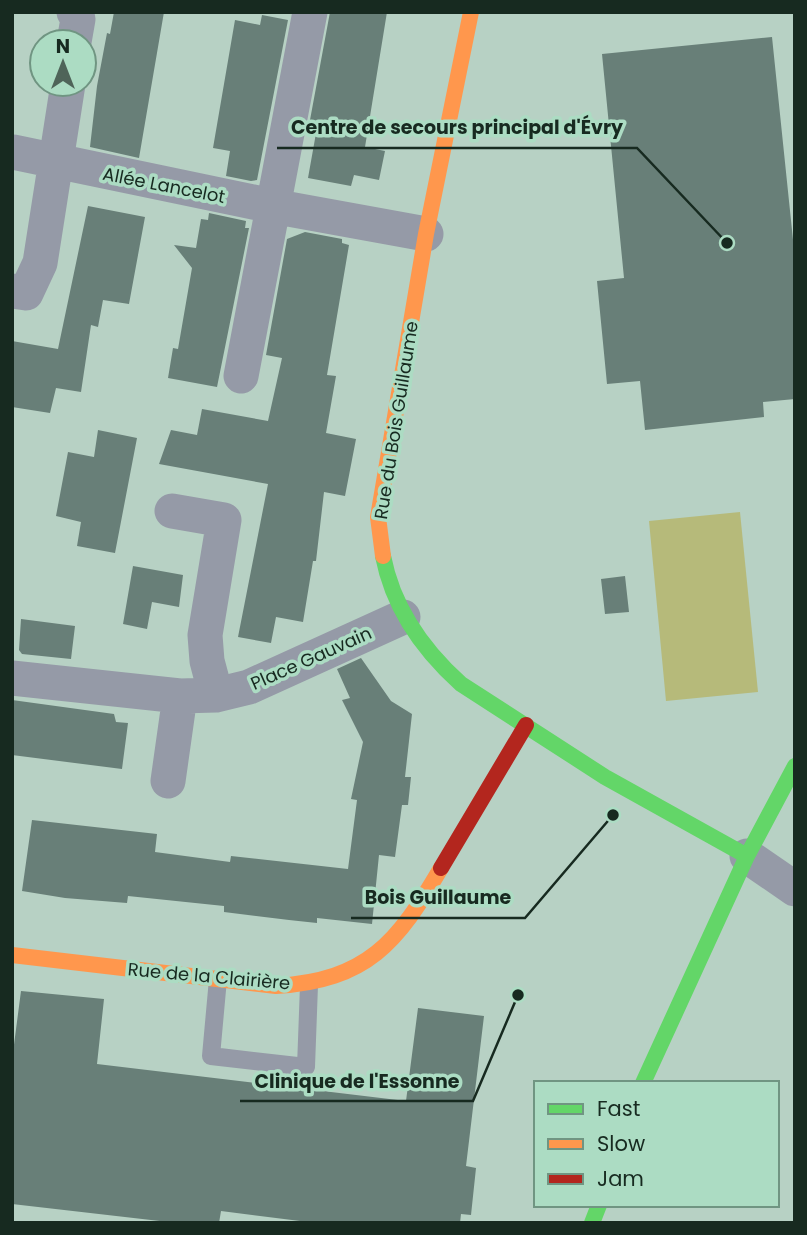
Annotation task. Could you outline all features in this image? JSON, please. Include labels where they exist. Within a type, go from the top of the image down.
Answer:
[{"type":"main road","name":"Rue du Bois Guillaume","points":[[471,12],[426,234],[378,517],[384,560],[403,617],[420,643],[461,684],[605,777],[747,856]]},
{"type":"main road","name":"Rue de la Clairière","points":[[12,955],[276,986],[309,985],[365,964],[388,946],[411,919],[526,725]]},
{"type":"main road","points":[[644,1081],[747,856],[795,766]]},
{"type":"street","points":[[241,376],[310,12]]},
{"type":"street","points":[[12,291],[26,293],[40,263],[66,98]]},
{"type":"street","name":"Allée Lancelot","points":[[13,152],[56,164],[426,234]]},
{"type":"street","points":[[172,511],[224,520],[205,635],[207,661],[216,695]]},
{"type":"street","name":"Place Gauvain","points":[[12,678],[180,696],[216,695],[249,687],[403,617]]},
{"type":"street","points":[[169,781],[180,696]]},
{"type":"street","points":[[747,856],[795,889]]},
{"type":"lane","points":[[218,979],[211,1056],[306,1067],[309,985]]},
{"type":"green space","points":[[740,512],[758,692],[666,701],[649,521]]},
{"type":"building","points":[[114,12],[164,12],[139,158],[90,147],[98,81],[107,33],[110,34]]},
{"type":"building","points":[[330,12],[387,12],[365,147],[385,151],[379,180],[354,175],[351,186],[308,178],[318,122],[310,120]]},
{"type":"building","points":[[262,15],[288,20],[257,180],[251,181],[226,176],[230,151],[213,148],[235,20],[260,25]]},
{"type":"building","points":[[772,37],[795,259],[795,399],[763,402],[764,417],[645,430],[640,381],[607,384],[597,281],[624,278],[602,54]]},
{"type":"building","points":[[88,206],[145,217],[129,304],[103,300],[98,327],[91,325],[81,392],[56,388],[50,413],[12,407],[12,341],[58,349]]},
{"type":"building","points":[[209,213],[246,221],[245,228],[249,228],[217,387],[168,378],[173,348],[178,349],[192,268],[174,245],[196,248],[201,219],[208,220]]},
{"type":"building","points":[[305,232],[342,239],[342,243],[349,245],[327,375],[336,376],[326,433],[356,439],[345,496],[324,492],[316,561],[313,561],[303,622],[276,617],[271,643],[238,637],[268,484],[159,464],[171,430],[197,435],[202,409],[268,421],[282,358],[266,355],[287,239]]},
{"type":"building","points":[[98,430],[137,438],[115,553],[77,546],[81,522],[56,516],[68,452],[94,457]]},
{"type":"building","points":[[133,566],[183,575],[179,607],[152,602],[147,629],[123,624]]},
{"type":"building","points":[[625,576],[629,612],[605,614],[601,579]]},
{"type":"building","points":[[21,619],[75,626],[71,659],[22,654],[19,650]]},
{"type":"building","points":[[361,658],[391,701],[412,714],[405,777],[411,777],[408,805],[402,805],[395,857],[379,855],[372,924],[317,918],[317,923],[289,920],[224,912],[224,906],[128,896],[127,903],[22,891],[32,820],[157,834],[155,852],[230,862],[231,856],[348,869],[357,800],[351,799],[363,742],[342,700],[350,698],[337,669]]},
{"type":"building","points":[[12,700],[114,714],[116,722],[128,723],[122,769],[12,755]]},
{"type":"building","points":[[21,991],[104,999],[97,1064],[406,1101],[418,1008],[484,1016],[466,1166],[476,1168],[471,1215],[461,1214],[460,1223],[316,1223],[221,1211],[219,1223],[177,1223],[12,1204],[12,1060]]},
{"type":"traffic: fast","points":[[383,556],[394,593],[411,626],[434,657],[461,684],[605,777],[747,856]]},
{"type":"traffic: fast","points":[[644,1081],[747,856],[795,766]]},
{"type":"traffic: fast","points":[[592,1223],[598,1207]]},
{"type":"traffic: slow","points":[[383,556],[378,517],[426,234],[471,12]]},
{"type":"traffic: slow","points":[[12,955],[276,986],[308,982],[334,976],[377,953],[410,917],[441,868]]},
{"type":"traffic: jam","points":[[441,868],[526,725]]},
{"type":"place","name":"Centre de secours principal d'Évry","points":[[727,243]]},
{"type":"place","name":"Bois Guillaume","points":[[613,815]]},
{"type":"place","name":"Clinique de l'Essonne","points":[[518,995]]}]
